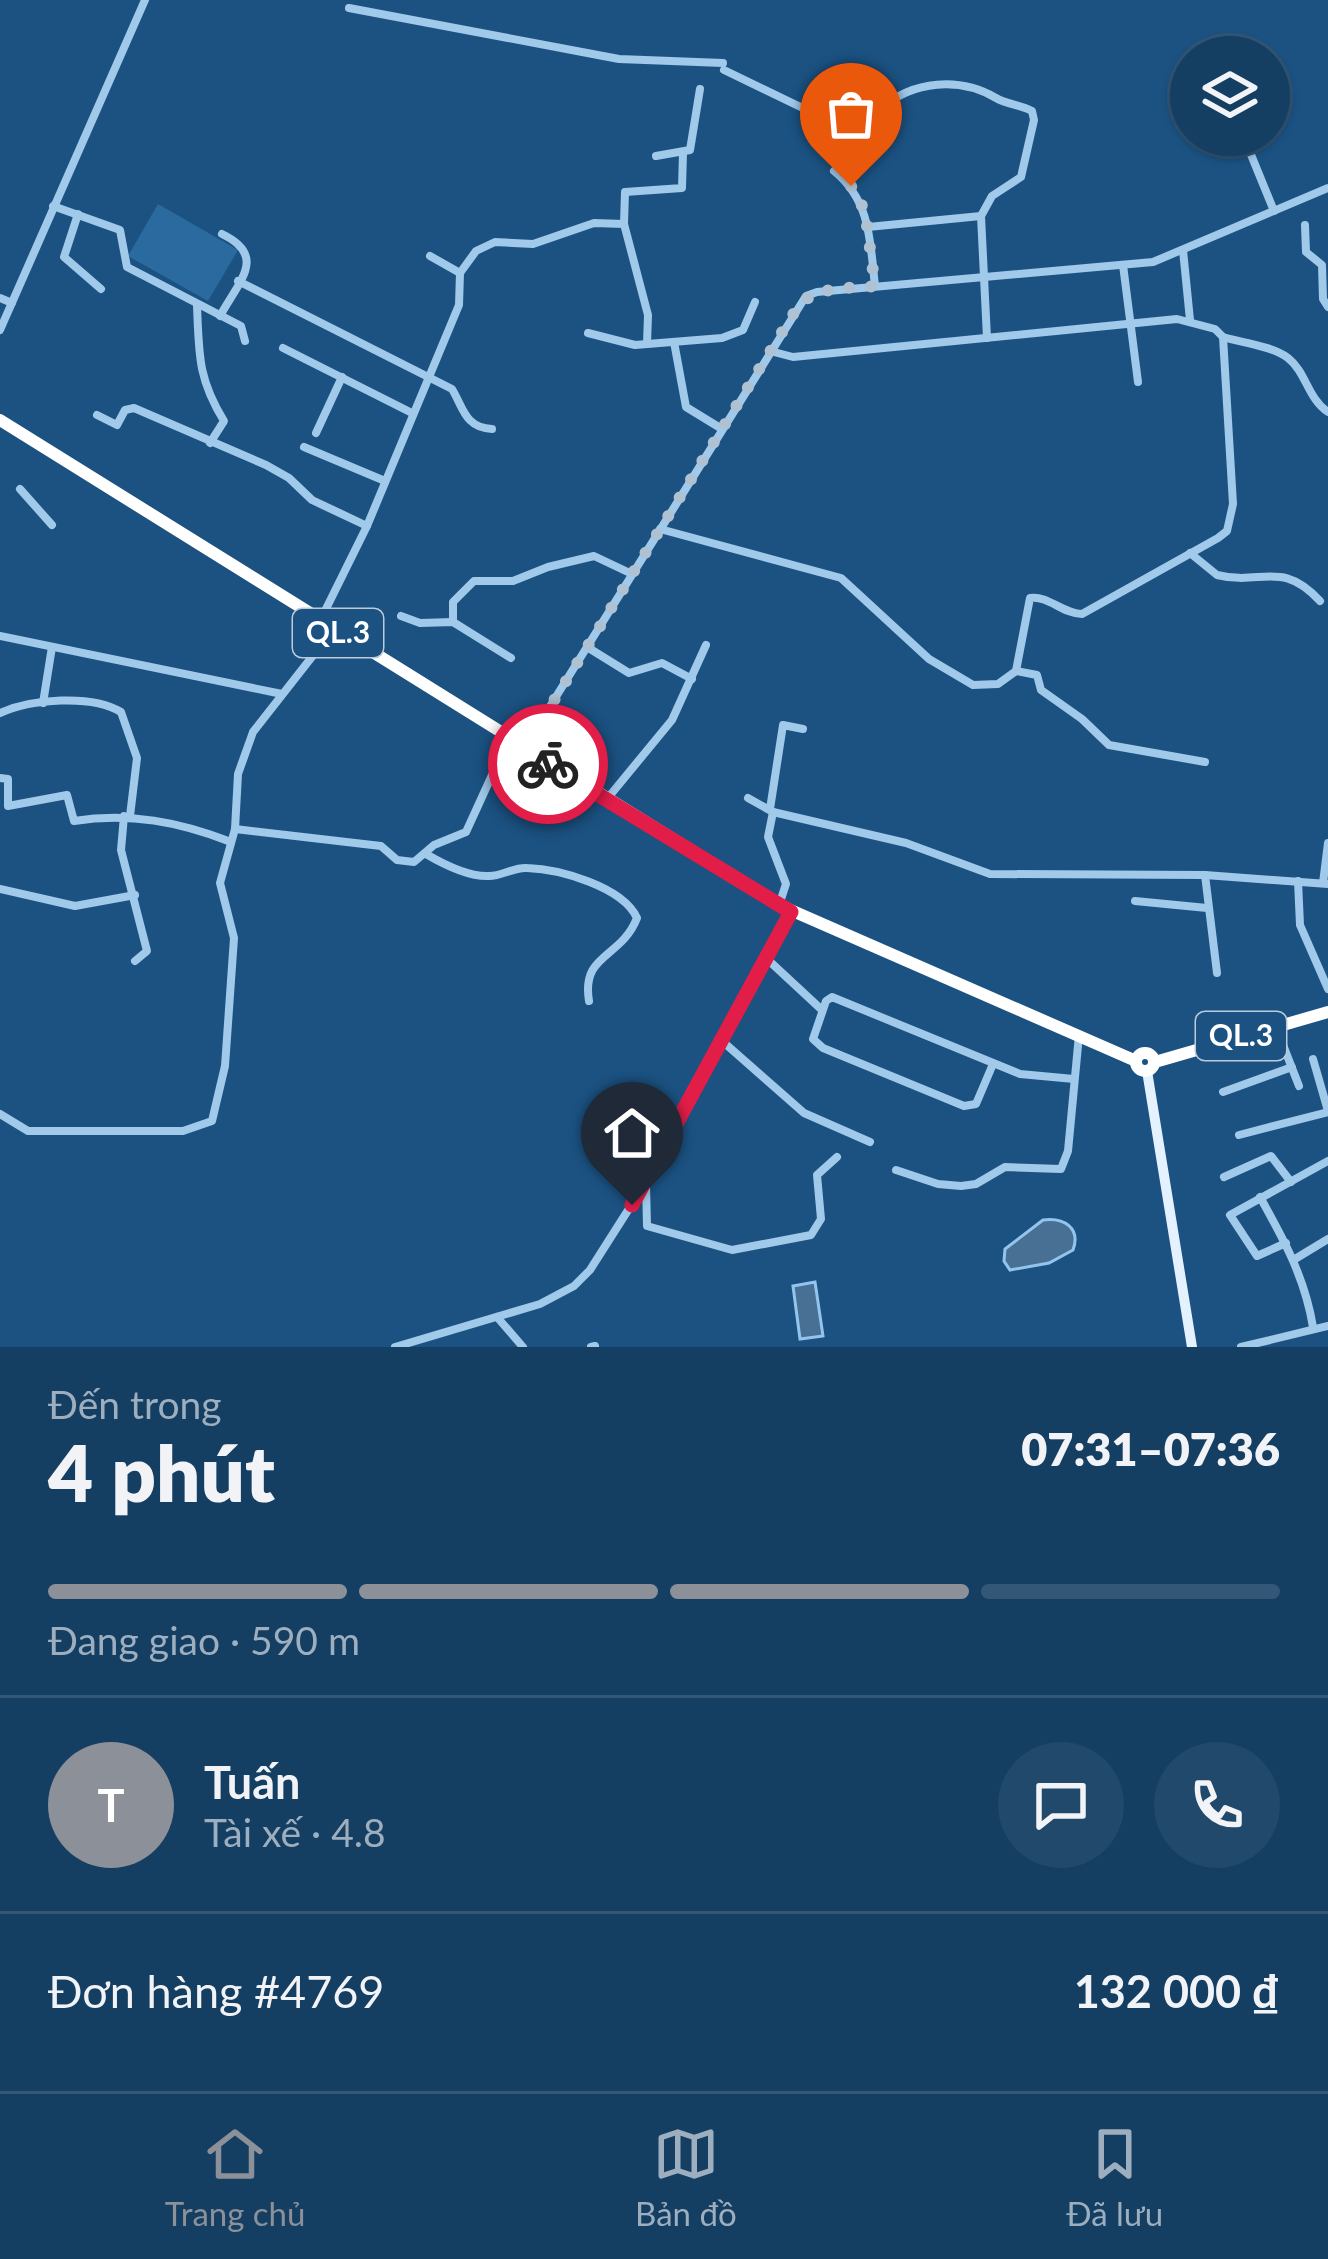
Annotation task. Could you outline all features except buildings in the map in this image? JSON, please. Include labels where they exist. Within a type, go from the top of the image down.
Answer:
[{"type":"highway","name":"QL.3","points":[[0,420],[785,908],[1136,1061],[1146,1053],[1151,1066],[1328,1012]]},
{"type":"main road","points":[[1151,1066],[1192,1347]]},
{"type":"street","points":[[0,330],[145,0]]},
{"type":"street","points":[[349,8],[619,59],[723,66],[816,114],[881,109],[934,82],[986,89],[998,100],[1028,108],[1034,120],[1023,172],[1017,182],[992,196],[981,215],[987,338]]},
{"type":"street","points":[[656,156],[683,153],[693,146],[700,89]]},
{"type":"street","points":[[647,344],[648,315],[624,224],[625,192],[682,188],[683,153]]},
{"type":"street","points":[[1252,156],[1274,211]]},
{"type":"street","points":[[834,171],[857,193],[868,227],[875,286]]},
{"type":"street","points":[[235,829],[381,846],[402,862],[414,862],[440,842],[466,832],[493,773],[518,746],[587,647],[806,296],[1153,262],[1328,188]]},
{"type":"street","points":[[53,206],[120,230],[127,267],[241,326],[245,341]]},
{"type":"street","points":[[78,214],[64,257],[101,289]]},
{"type":"street","points":[[868,227],[981,215]]},
{"type":"street","points":[[320,621],[367,526],[459,304],[460,273],[476,251],[495,242],[533,244],[594,223],[624,224]]},
{"type":"street","points":[[1305,225],[1307,256],[1325,267],[1323,299],[1328,307]]},
{"type":"street","points":[[220,316],[248,254],[243,244],[222,234]]},
{"type":"street","points":[[1183,250],[1190,320]]},
{"type":"street","points":[[430,256],[460,273]]},
{"type":"street","points":[[1123,264],[1138,382]]},
{"type":"street","points":[[238,281],[452,389],[465,416],[483,429],[492,429]]},
{"type":"street","points":[[0,298],[12,303]]},
{"type":"street","points":[[588,333],[647,344],[736,334],[748,323],[755,302]]},
{"type":"street","points":[[197,304],[203,379],[224,421],[210,443]]},
{"type":"street","points":[[770,352],[793,357],[1190,320],[1215,328],[1223,337],[1283,355],[1328,412]]},
{"type":"street","points":[[660,529],[841,578],[928,658],[973,685],[1004,682],[1016,670],[1030,598],[1082,614],[1224,535],[1231,520],[1223,337]]},
{"type":"street","points":[[674,342],[686,407],[722,429]]},
{"type":"street","points":[[283,348],[412,413]]},
{"type":"street","points":[[316,433],[342,377]]},
{"type":"street","points":[[97,415],[117,425],[125,410],[134,408],[266,465],[312,500],[367,526]]},
{"type":"street","points":[[304,447],[385,481]]},
{"type":"street","points":[[20,489],[52,525]]},
{"type":"street","points":[[1190,553],[1217,575],[1280,574],[1306,586],[1320,601]]},
{"type":"street","points":[[453,622],[453,602],[475,580],[513,581],[594,556],[632,574]]},
{"type":"street","points":[[401,616],[420,623],[453,622],[511,658]]},
{"type":"street","points":[[0,1114],[19,1127],[40,1132],[183,1131],[212,1121],[225,1066],[234,938],[220,883],[235,829],[238,774],[248,740],[333,630]]},
{"type":"street","points":[[0,636],[282,694]]},
{"type":"street","points":[[606,800],[672,720],[706,645]]},
{"type":"street","points":[[43,703],[52,647]]},
{"type":"street","points":[[587,647],[629,673],[662,663],[692,679]]},
{"type":"street","points":[[1016,670],[1037,675],[1041,690],[1082,718],[1109,745],[1205,762]]},
{"type":"street","points":[[0,713],[43,703],[102,705],[121,712],[138,764],[121,850],[146,951],[135,961]]},
{"type":"street","points":[[395,1347],[419,1344],[540,1304],[574,1286],[604,1253],[766,958],[785,908],[786,884],[768,837],[783,725],[803,729]]},
{"type":"street","points":[[0,778],[8,779],[3,817]]},
{"type":"street","points":[[8,806],[68,795],[74,820],[127,817],[191,826],[232,842]]},
{"type":"street","points":[[748,798],[771,811],[906,843],[990,874],[1205,875],[1325,883],[1328,843]]},
{"type":"street","points":[[426,854],[482,876],[523,868],[590,882],[635,910],[638,918],[630,937],[590,971],[586,984],[590,1001]]},
{"type":"street","points":[[1205,875],[1217,973]]},
{"type":"street","points":[[1298,881],[1300,925],[1328,989]]},
{"type":"street","points":[[0,889],[75,906],[135,895]]},
{"type":"street","points":[[1135,902],[1207,908]]},
{"type":"street","points":[[766,958],[823,1010]]},
{"type":"street","points":[[993,1064],[976,1104],[964,1106],[816,1045],[813,1039],[826,1001],[837,999],[993,1064],[1029,1076],[1074,1079]]},
{"type":"street","points":[[1276,1026],[1298,1086]]},
{"type":"street","points":[[896,1170],[961,1186],[976,1184],[1005,1167],[1061,1169],[1067,1161],[1079,1035]]},
{"type":"street","points":[[721,1040],[804,1113],[870,1142]]},
{"type":"street","points":[[1239,1135],[1328,1112],[1313,1059]]},
{"type":"street","points":[[1223,1092],[1292,1067]]},
{"type":"street","points":[[1224,1177],[1271,1156],[1291,1182]]},
{"type":"street","points":[[646,1182],[647,1226],[732,1250],[811,1235],[820,1219],[817,1175],[836,1157]]},
{"type":"street","points":[[1286,1243],[1257,1256],[1231,1215],[1328,1161]]},
{"type":"street","points":[[1260,1196],[1295,1259],[1313,1328]]},
{"type":"street","points":[[1295,1259],[1328,1239]]},
{"type":"street","points":[[1163,1256],[1177,1253]]},
{"type":"street","points":[[497,1317],[524,1347]]},
{"type":"street","points":[[1241,1347],[1328,1326]]},
{"type":"shaded area","points":[[158,204],[238,250],[208,301],[128,256]]},
{"type":"shaded area","points":[[1043,1220],[1058,1220],[1073,1230],[1073,1250],[1049,1263],[1010,1270],[1004,1261],[1005,1249]]},
{"type":"shaded area","points":[[815,1282],[823,1336],[800,1339],[793,1286]]},
{"type":"way so far","points":[[548,764],[524,749],[797,308],[806,296],[817,292],[875,286],[865,211],[851,186]]},
{"type":"route","points":[[548,764],[791,912],[632,1205]]}]
